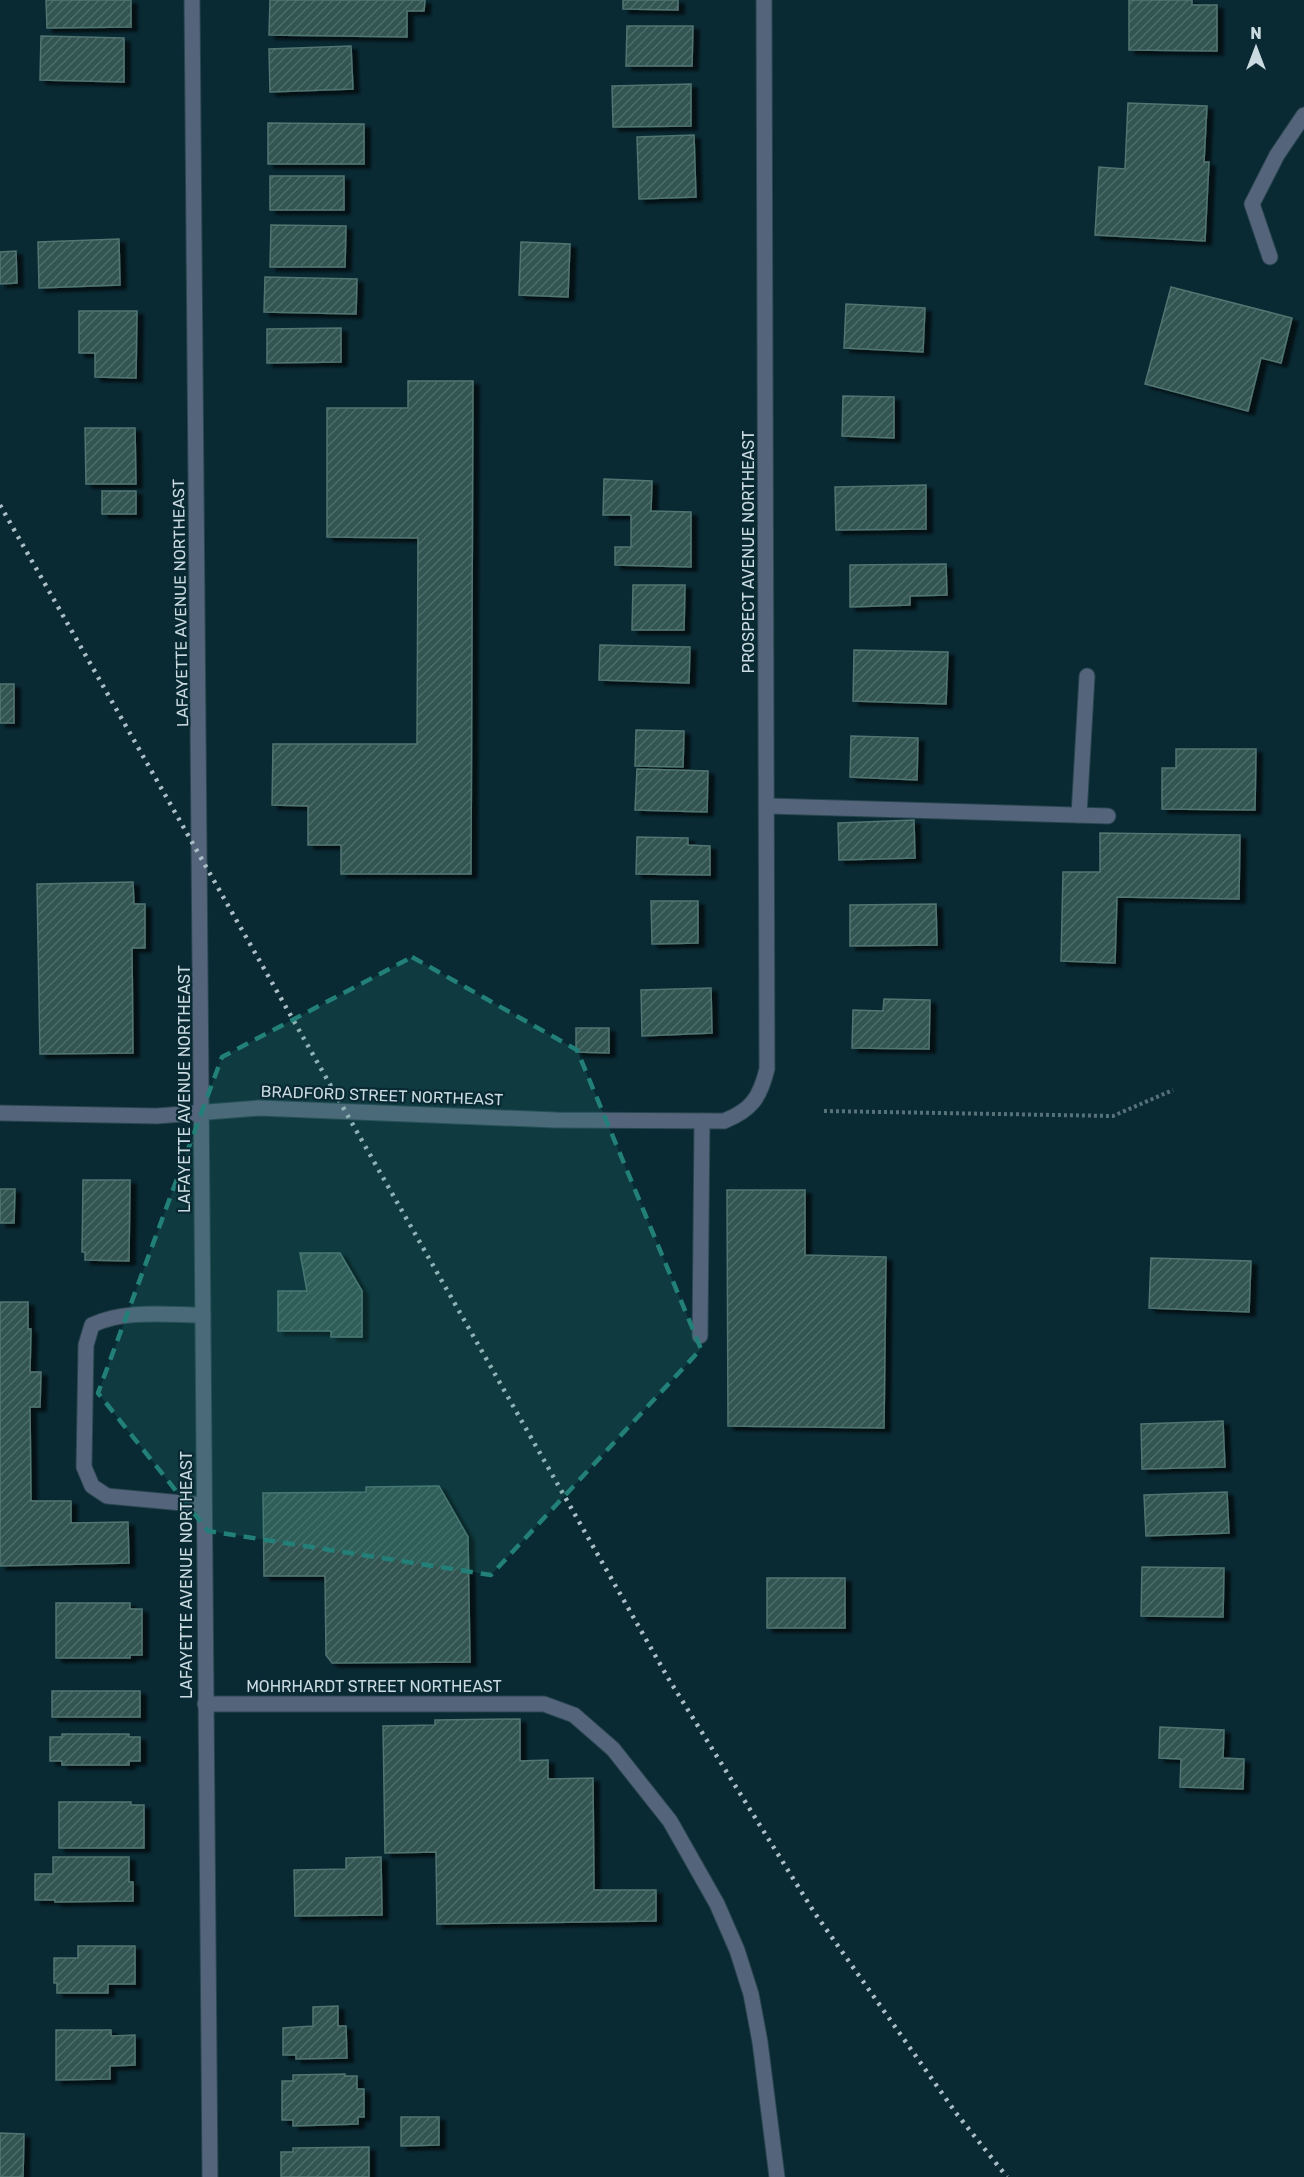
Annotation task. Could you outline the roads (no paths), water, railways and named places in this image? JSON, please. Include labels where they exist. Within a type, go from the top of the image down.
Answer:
[{"type":"street","name":"LAFAYETTE AVENUE NORTHEAST","points":[[192,0],[210,2177]]},
{"type":"street","name":"PROSPECT AVENUE NORTHEAST","points":[[755,1101],[763,1086],[767,1069],[764,0]]},
{"type":"street","points":[[1270,257],[1252,204],[1277,155],[1304,115]]},
{"type":"street","points":[[1078,815],[1087,676]]},
{"type":"street","points":[[768,806],[1108,816]]},
{"type":"street","name":"BRADFORD STREET NORTHEAST","points":[[0,1113],[157,1116],[259,1108],[555,1120],[724,1120],[741,1114],[755,1101]]},
{"type":"street","points":[[700,1336],[702,1120]]},
{"type":"street","points":[[203,1315],[107,1318],[92,1324],[86,1345],[84,1467],[92,1486],[107,1496],[204,1505]]},
{"type":"street","name":"MOHRHARDT STREET NORTHEAST","points":[[205,1704],[544,1704],[574,1715],[613,1749],[669,1821],[717,1904],[737,1950],[751,1994],[760,2043],[777,2177]]},
{"type":"railway","points":[[0,505],[668,1678],[814,1912],[956,2113],[1007,2177]]}]
